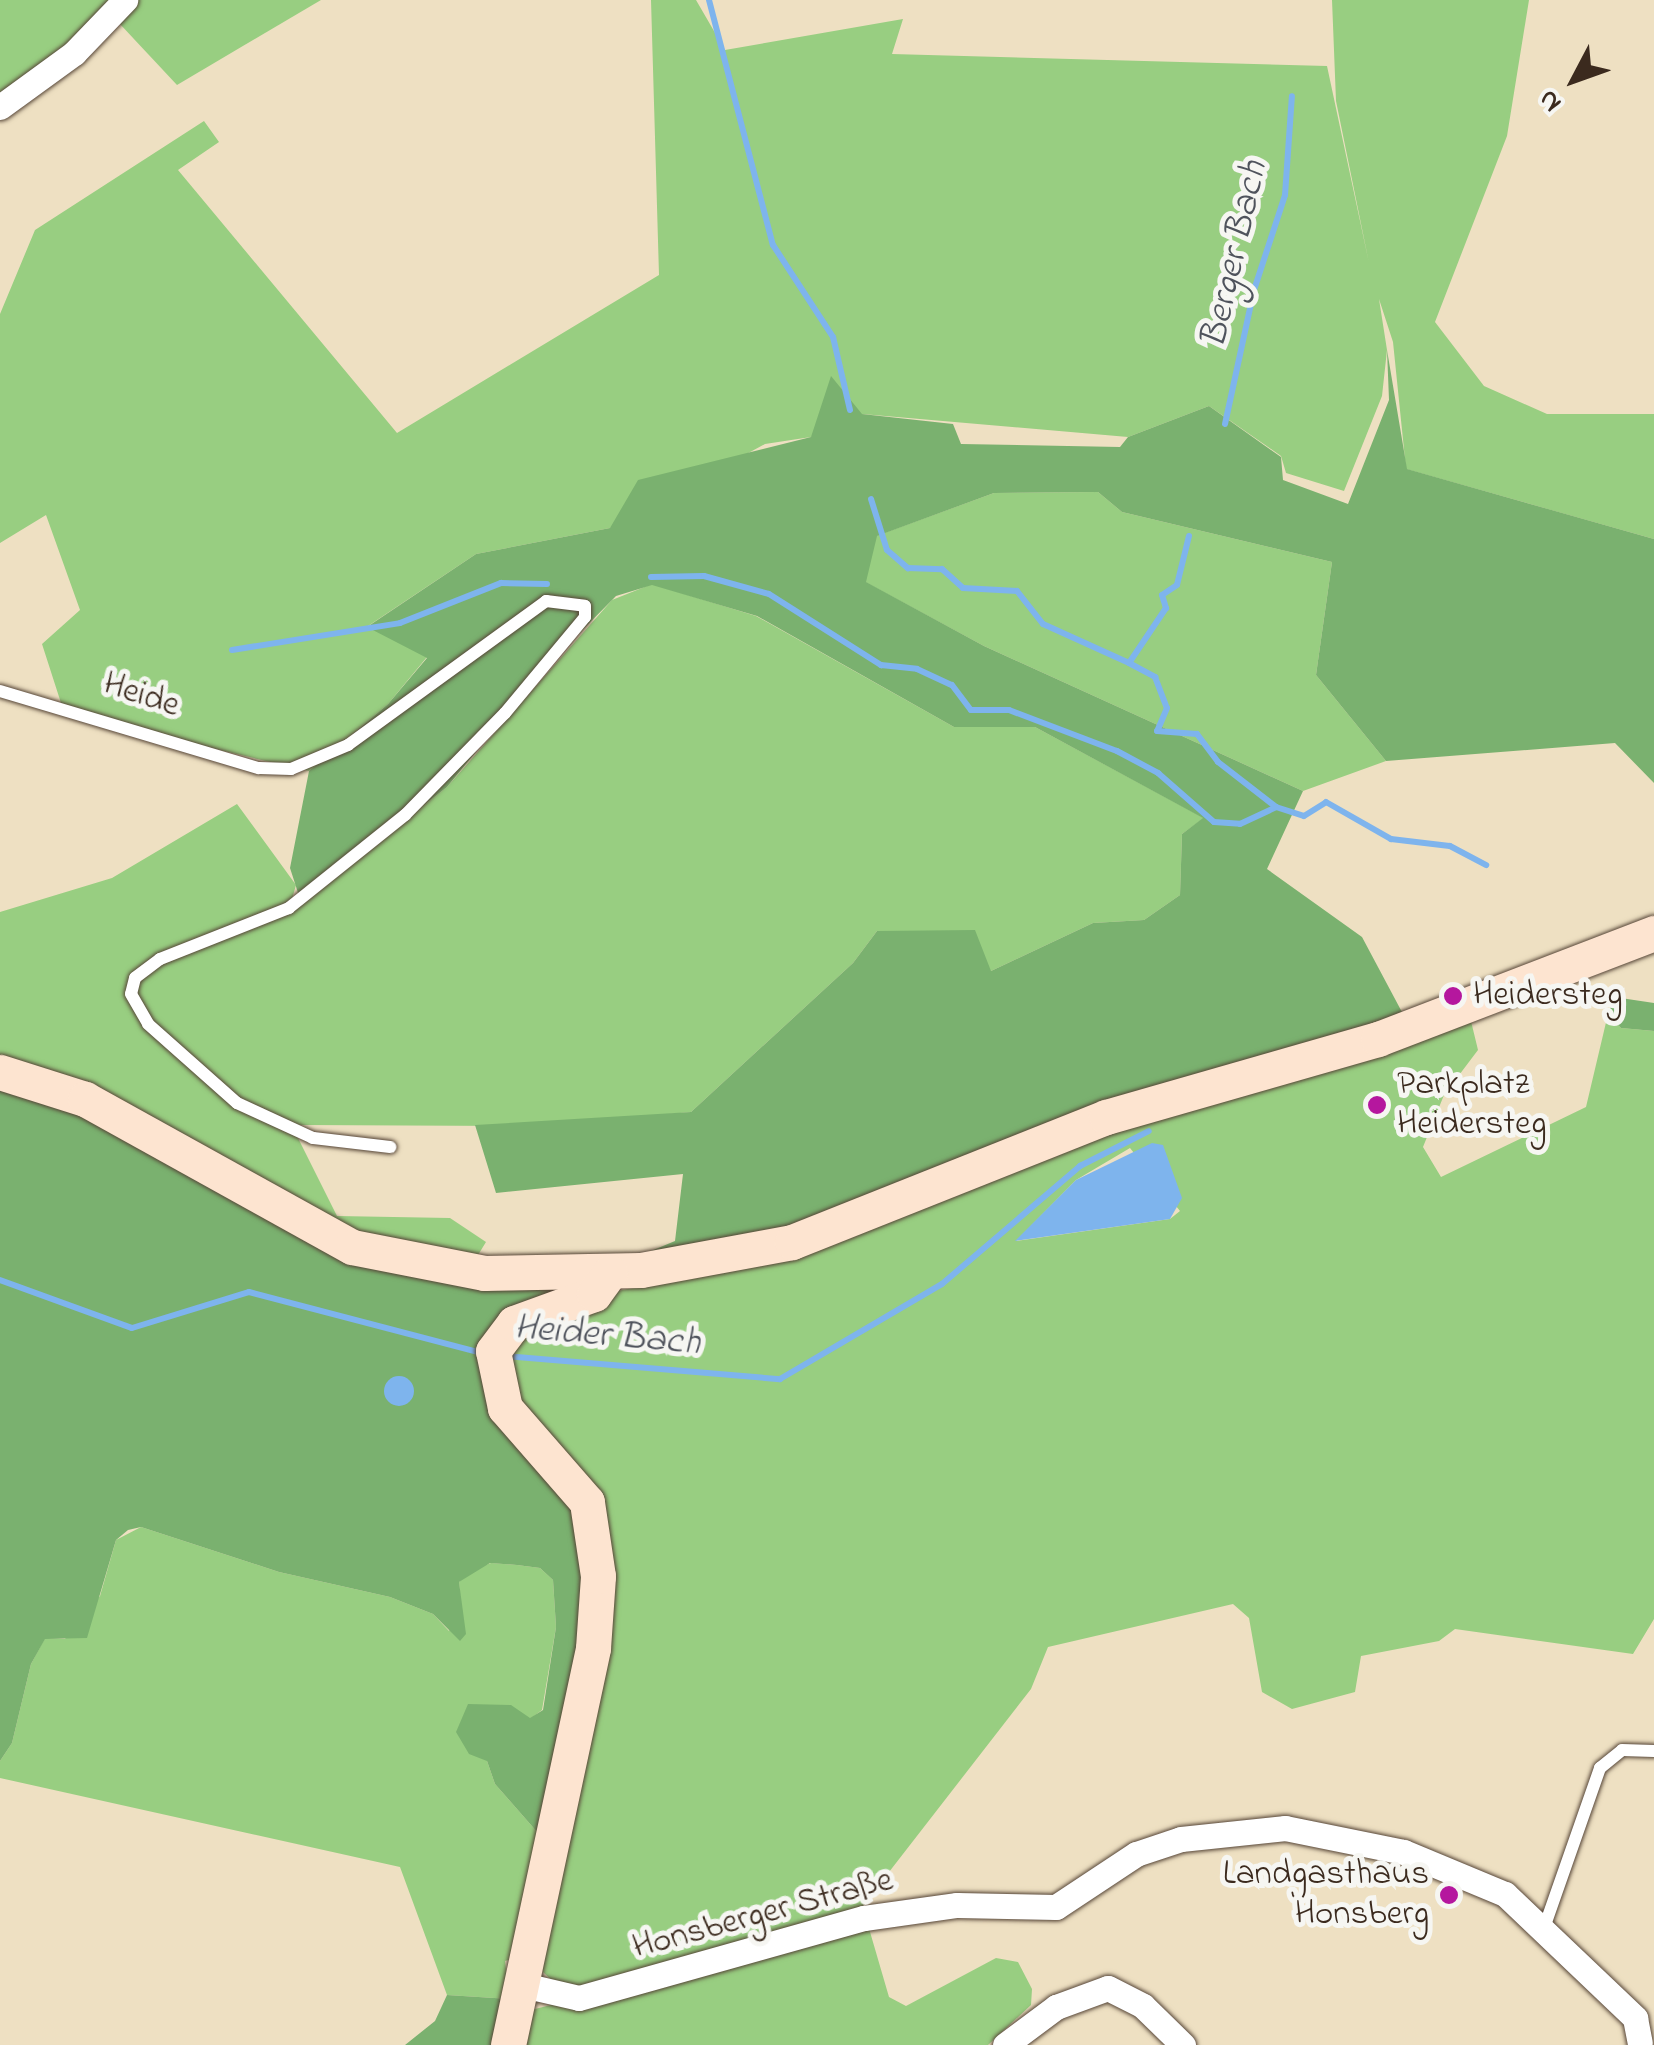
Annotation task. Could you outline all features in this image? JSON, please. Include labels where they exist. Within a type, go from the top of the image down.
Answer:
[{"type":"main road","points":[[0,1072],[85,1099],[352,1247],[484,1273],[610,1272],[693,1264],[792,1242],[1106,1117],[1378,1039],[1654,933]]},
{"type":"main road","points":[[508,2045],[593,1648],[598,1576],[586,1502],[505,1408],[492,1355],[514,1323],[594,1294],[610,1272]]},
{"type":"street","points":[[0,108],[74,53],[125,0]]},
{"type":"street","name":"Honsberger Straße","points":[[523,1985],[579,1998],[864,1918],[957,1904],[1056,1907],[1136,1854],[1181,1838],[1286,1828],[1404,1852],[1506,1894],[1634,2018],[1644,2045]]},
{"type":"street","points":[[1005,2045],[1056,2007],[1108,1988],[1142,2006],[1183,2045]]},
{"type":"lane","name":"Heide","points":[[0,691],[259,768],[291,769],[332,756],[546,601],[585,606],[585,617],[506,714],[406,815],[289,908],[160,960],[135,978],[131,994],[148,1024],[236,1103],[313,1138],[390,1147]]},
{"type":"lane","points":[[1544,1928],[1600,1768],[1622,1750],[1654,1751]]},
{"type":"green space","points":[[0,0],[119,0],[0,103]]},
{"type":"green space","points":[[137,0],[321,0],[177,85],[119,23]]},
{"type":"green space","points":[[651,0],[696,0],[725,50],[903,19],[892,54],[1327,66],[1369,263],[1336,101],[1332,0],[1529,0],[1507,136],[1435,322],[1484,386],[1547,414],[1654,414],[1654,539],[1406,469],[1393,342],[1379,299],[1387,350],[1382,396],[1344,491],[1286,473],[1281,456],[1209,406],[1128,437],[862,414],[811,437],[765,444],[610,528],[476,554],[368,626],[427,657],[388,704],[309,771],[155,735],[61,703],[42,644],[80,610],[46,515],[0,543],[0,314],[35,230],[204,121],[219,142],[178,170],[397,433],[659,275]]},
{"type":"green space","points":[[1387,350],[1407,469],[1654,539],[1654,783],[1615,743],[1386,761],[1316,675],[1332,562],[1122,512],[1098,492],[994,493],[877,536],[866,582],[984,646],[1303,791],[1267,869],[1362,937],[1403,1014],[833,1219],[622,1263],[675,1241],[683,1174],[496,1193],[475,1125],[691,1112],[853,963],[877,931],[975,930],[991,971],[1093,923],[1144,920],[1180,895],[1182,834],[1203,818],[1035,727],[954,727],[757,616],[652,585],[616,596],[543,670],[447,787],[301,902],[290,868],[309,771],[388,704],[427,658],[367,627],[476,554],[610,528],[638,480],[811,437],[831,376],[862,414],[953,424],[961,444],[1120,447],[1128,437],[1209,406],[1281,457],[1283,480],[1348,504],[1389,400]]},
{"type":"green space","points":[[1098,492],[1122,512],[1332,562],[1316,675],[1386,761],[1303,791],[984,646],[865,582],[876,536],[994,493]]},
{"type":"green space","points":[[652,584],[756,616],[954,727],[1035,727],[1204,818],[1182,834],[1180,895],[1144,920],[1093,923],[991,971],[877,931],[853,963],[691,1112],[536,1126],[300,1125],[297,1136],[337,1216],[450,1218],[486,1242],[470,1268],[433,1265],[0,1071],[0,912],[112,878],[237,804],[296,885],[288,913],[447,787],[612,600]]},
{"type":"green space","points":[[1614,997],[1654,1003],[1654,1031],[1621,1028],[1608,1014]]},
{"type":"green space","points":[[1608,1014],[1621,1028],[1654,1031],[1654,1619],[1633,1654],[1455,1629],[1439,1641],[1361,1656],[1355,1692],[1292,1709],[1262,1692],[1249,1618],[1233,1604],[1048,1647],[1031,1689],[858,1912],[624,1983],[561,1989],[543,1972],[536,1951],[596,1655],[500,1345],[607,1293],[752,1265],[1125,1118],[1470,1017],[1478,1050],[1444,1095],[1423,1147],[1441,1177],[1586,1107]],"holes":[[[1130,1148],[1180,1211],[1170,1219],[1016,1241],[1076,1180]]]},
{"type":"green space","points":[[0,1072],[332,1238],[610,1272],[493,1351],[552,1458],[598,1576],[545,1841],[495,1784],[487,1761],[469,1754],[456,1732],[468,1704],[511,1705],[530,1718],[543,1710],[556,1627],[553,1580],[540,1568],[490,1563],[459,1582],[466,1634],[460,1641],[433,1614],[390,1597],[279,1572],[141,1527],[128,1530],[116,1540],[87,1638],[45,1639],[31,1664],[12,1743],[0,1761]]},
{"type":"green space","points":[[141,1527],[279,1572],[390,1597],[433,1614],[449,1631],[461,1606],[459,1582],[472,1570],[491,1563],[517,1565],[540,1568],[553,1580],[556,1627],[542,1710],[530,1719],[517,1712],[487,1761],[495,1784],[545,1841],[515,1958],[505,1961],[510,1999],[447,1995],[400,1867],[0,1778],[0,1761],[12,1743],[31,1664],[45,1638],[65,1639],[100,1596],[116,1540]]},
{"type":"green space","points":[[868,1925],[889,1997],[906,2006],[996,1958],[1018,1962],[1032,1989],[1031,2005],[988,2045],[512,2045],[531,2010]]},
{"type":"green space","points":[[447,1995],[510,1999],[496,2045],[405,2045],[435,2021]]},
{"type":"water","points":[[1152,1143],[1163,1145],[1182,1198],[1170,1219],[1015,1241],[1076,1180]]},
{"type":"water","points":[[399,1376],[409,1381],[414,1391],[409,1401],[399,1406],[389,1401],[384,1391],[389,1381]]},
{"type":"waterway","points":[[709,0],[773,245],[833,337],[850,410]]},
{"type":"waterway","name":"Berger Bach","points":[[1225,424],[1254,290],[1285,195],[1292,96]]},
{"type":"waterway","points":[[871,499],[887,550],[908,568],[942,569],[963,588],[1017,591],[1043,624],[1129,663]]},
{"type":"waterway","name":"Berger Bach","points":[[1189,536],[1177,585],[1162,595],[1166,608],[1129,663],[1155,677],[1167,708],[1157,731],[1197,734],[1218,762],[1276,807]]},
{"type":"waterway","points":[[651,577],[704,576],[769,594],[881,665],[917,669],[952,685],[971,710],[1009,710],[1117,751],[1158,773],[1214,822],[1240,824],[1276,807],[1304,816],[1326,802],[1391,839],[1450,846],[1486,865]]},
{"type":"waterway","points":[[232,650],[400,623],[501,583],[547,584]]},
{"type":"waterway","name":"Heider Bach","points":[[504,1356],[780,1379],[942,1284],[1080,1166],[1149,1131]]},
{"type":"waterway","name":"Heider Bach","points":[[0,1280],[132,1328],[249,1292],[481,1353]]},
{"type":"place","name":"Heidersteg","points":[[1453,996]]},
{"type":"place","name":"Parkplatz Heidersteg","points":[[1377,1105]]},
{"type":"place","name":"Landgasthaus Honsberg","points":[[1449,1895]]}]
